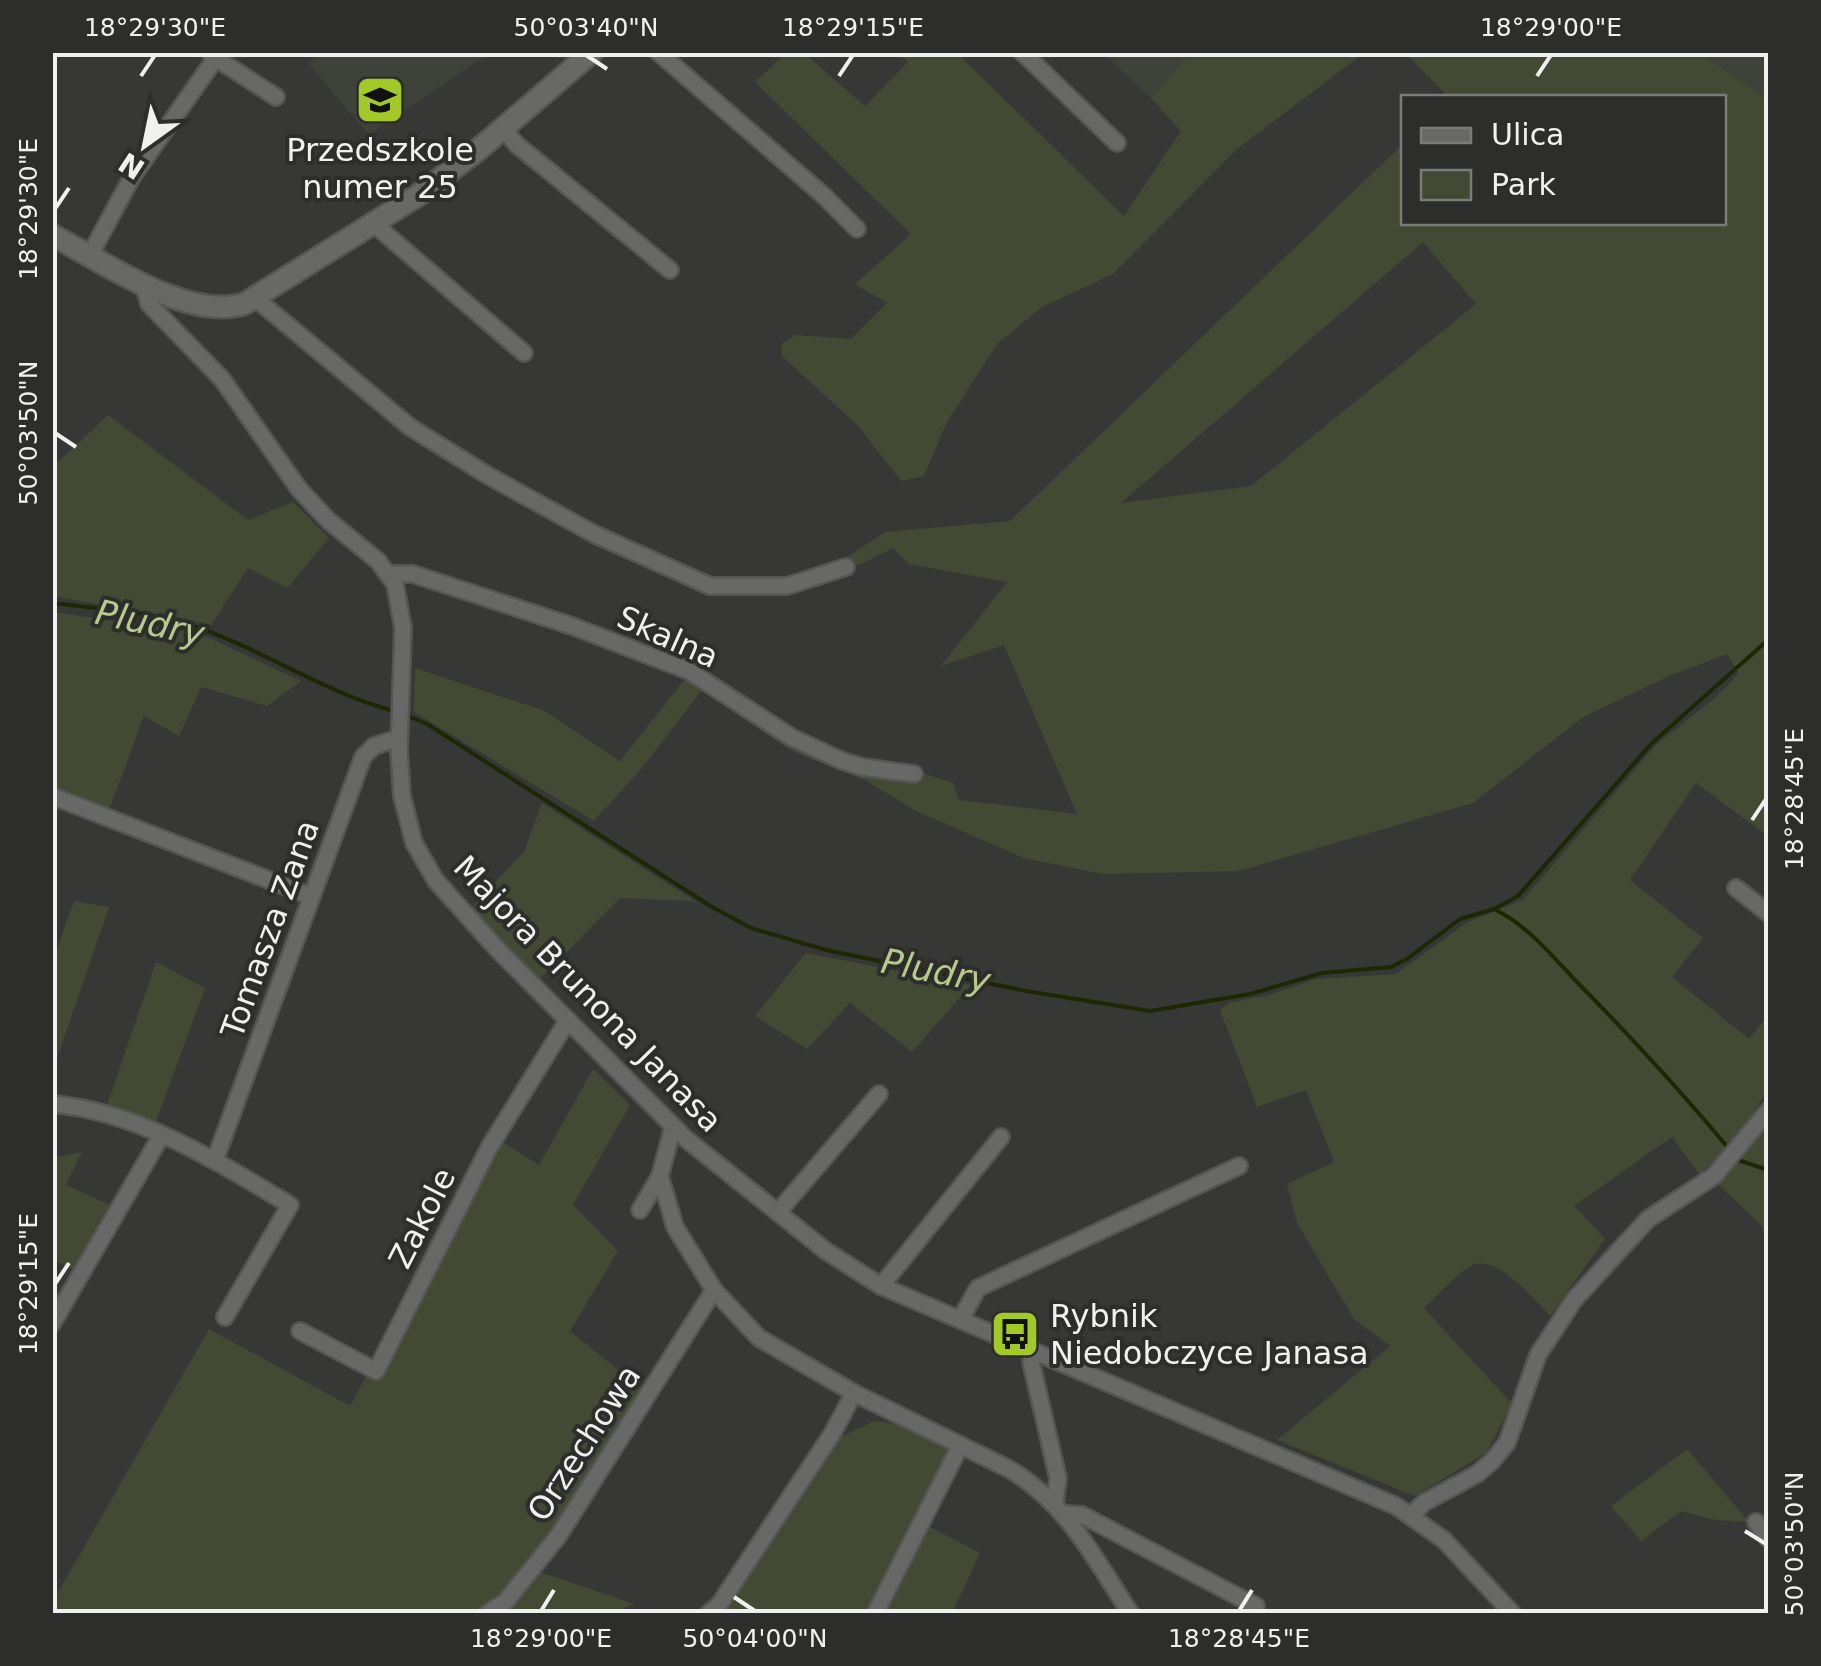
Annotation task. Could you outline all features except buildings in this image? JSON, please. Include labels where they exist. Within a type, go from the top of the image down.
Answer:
[{"type":"street","points":[[52,235],[183,302],[209,308],[235,307],[264,294],[441,178],[592,52]]},
{"type":"street","points":[[658,52],[858,229]]},
{"type":"street","points":[[1022,52],[1117,143]]},
{"type":"street","points":[[90,255],[132,178],[214,54],[276,97]]},
{"type":"street","points":[[503,128],[516,144],[670,270]]},
{"type":"street","points":[[374,224],[524,353]]},
{"type":"street","points":[[143,283],[147,300],[222,379],[299,488],[329,521],[390,574]]},
{"type":"street","points":[[264,294],[289,326],[410,427],[594,534],[710,586],[787,586],[846,568]]},
{"type":"street","name":"Skalna","points":[[390,574],[399,572],[424,578],[689,670],[818,751],[862,767],[914,774]]},
{"type":"street","name":"Majora Brunona Janasa","points":[[390,574],[402,613],[400,732],[404,809],[426,866],[459,909],[674,1127],[838,1260],[880,1286],[1345,1482],[1411,1515],[1454,1550],[1513,1614]]},
{"type":"street","name":"Tomasza Zana","points":[[215,1160],[363,756],[400,732]]},
{"type":"street","points":[[52,796],[310,896]]},
{"type":"street","points":[[1736,888],[1768,914]]},
{"type":"street","name":"Zakole","points":[[300,1330],[376,1371],[490,1146],[568,1020]]},
{"type":"street","points":[[778,1212],[879,1094]]},
{"type":"street","points":[[52,1104],[109,1114],[161,1136],[215,1160],[290,1205],[225,1317]]},
{"type":"street","points":[[1411,1515],[1419,1506],[1477,1474],[1492,1461],[1507,1443],[1538,1355],[1574,1300],[1632,1233],[1667,1205],[1714,1176],[1768,1111]]},
{"type":"street","points":[[640,1210],[660,1176],[674,1127]]},
{"type":"street","points":[[52,1324],[161,1136]]},
{"type":"street","points":[[880,1286],[1001,1137]]},
{"type":"street","points":[[960,1320],[978,1288],[1239,1166]]},
{"type":"street","points":[[660,1176],[675,1227],[714,1290],[759,1338],[854,1393],[1022,1477],[1060,1508],[1131,1614]]},
{"type":"street","name":"Orzechowa","points":[[487,1614],[506,1602],[560,1535],[714,1290]]},
{"type":"street","points":[[1032,1350],[1031,1362],[1058,1478],[1060,1508]]},
{"type":"street","points":[[708,1614],[719,1605],[832,1434],[854,1393]]},
{"type":"street","points":[[875,1614],[960,1446]]},
{"type":"street","points":[[1060,1508],[1256,1606]]},
{"type":"street","points":[[1756,1522],[1768,1538]]},
{"type":"shaded area","name":"Przedszkole numer 25","points":[[319,52],[489,53],[369,135],[309,64]]},
{"type":"shaded area","points":[[1103,53],[1190,53],[1151,98]]},
{"type":"shaded area","points":[[1698,53],[1768,53],[1768,100]]},
{"type":"green space","points":[[786,53],[804,53],[865,106],[908,62],[898,53],[957,53],[1124,216],[1181,131],[1151,98],[1190,53],[1364,53],[1237,149],[1113,274],[1042,307],[997,344],[947,422],[924,476],[901,481],[859,427],[782,356],[782,344],[795,335],[851,339],[887,303],[855,284],[911,234],[755,82]]},
{"type":"green space","points":[[1406,53],[1699,53],[1768,100],[1768,836],[1696,783],[1630,880],[1703,938],[1672,977],[1749,1039],[1768,1015],[1768,1089],[1744,1128],[1700,1175],[1672,1137],[1574,1206],[1605,1239],[1550,1316],[1515,1281],[1483,1264],[1461,1273],[1424,1308],[1512,1404],[1486,1453],[1415,1496],[1277,1440],[1390,1346],[1354,1319],[1297,1223],[1287,1184],[1334,1162],[1306,1090],[1257,1107],[1220,1010],[1229,1003],[1316,979],[1396,974],[1466,923],[1523,900],[1656,745],[1739,673],[1727,654],[1669,676],[1583,717],[1473,803],[1238,871],[1103,874],[1024,858],[916,811],[865,780],[794,752],[735,713],[737,707],[802,747],[918,780],[922,773],[953,783],[959,800],[1077,814],[1004,645],[941,666],[1007,582],[909,564],[893,548],[857,566],[849,556],[885,532],[1010,521],[1401,146],[1401,225],[1726,225],[1726,95],[1446,95]],"holes":[[[1423,242],[1476,304],[1251,486],[1121,503]]]},
{"type":"green space","points":[[108,415],[248,520],[293,502],[329,538],[289,586],[248,568],[211,625],[53,596],[53,467]]},
{"type":"green space","points":[[52,612],[199,633],[301,681],[267,706],[201,687],[179,736],[144,716],[109,810],[53,790]]},
{"type":"green space","points":[[415,668],[545,711],[620,761],[688,675],[702,690],[641,769],[594,821],[414,712]]},
{"type":"green space","points":[[542,803],[704,907],[692,901],[620,898],[536,983],[468,911],[524,852]]},
{"type":"green space","points":[[74,901],[109,907],[53,1070],[53,961]]},
{"type":"green space","points":[[806,953],[971,985],[912,1052],[850,1003],[807,1049],[755,1016]]},
{"type":"green space","points":[[156,962],[205,988],[154,1127],[106,1108]]},
{"type":"green space","points":[[593,1069],[630,1105],[573,1205],[618,1251],[570,1331],[642,1389],[547,1537],[525,1561],[502,1599],[480,1614],[53,1614],[53,1601],[209,1329],[350,1406],[368,1372],[378,1379],[500,1140],[539,1165]]},
{"type":"green space","points":[[1768,1119],[1768,1232],[1717,1183]]},
{"type":"green space","points":[[82,1152],[66,1185],[115,1207],[77,1272],[53,1259],[52,1158]]},
{"type":"green space","points":[[874,1421],[896,1424],[950,1449],[870,1613],[716,1614],[839,1438]]},
{"type":"green space","points":[[1687,1449],[1749,1522],[1715,1520],[1681,1511],[1641,1541],[1611,1506]]},
{"type":"green space","points":[[924,1524],[980,1553],[952,1613],[896,1613],[886,1607]]},
{"type":"green space","points":[[537,1571],[634,1604],[613,1613],[503,1614]]},
{"type":"waterway","name":"Pludry","points":[[52,603],[143,614],[196,627],[344,694],[394,711]]},
{"type":"waterway","name":"Pludry","points":[[403,714],[427,724],[712,907],[751,928],[826,950],[1026,991],[1150,1011],[1250,994],[1322,973],[1391,967],[1460,919],[1494,909],[1518,896],[1652,743],[1768,640]]},
{"type":"waterway","points":[[1496,910],[1519,924],[1549,952],[1729,1149]]},
{"type":"waterway","points":[[1738,1160],[1768,1170]]},
{"type":"place","name":"Przedszkole numer 25","points":[[380,100]]},
{"type":"place","name":"Rybnik Niedobczyce Janasa","points":[[1015,1334]]}]
